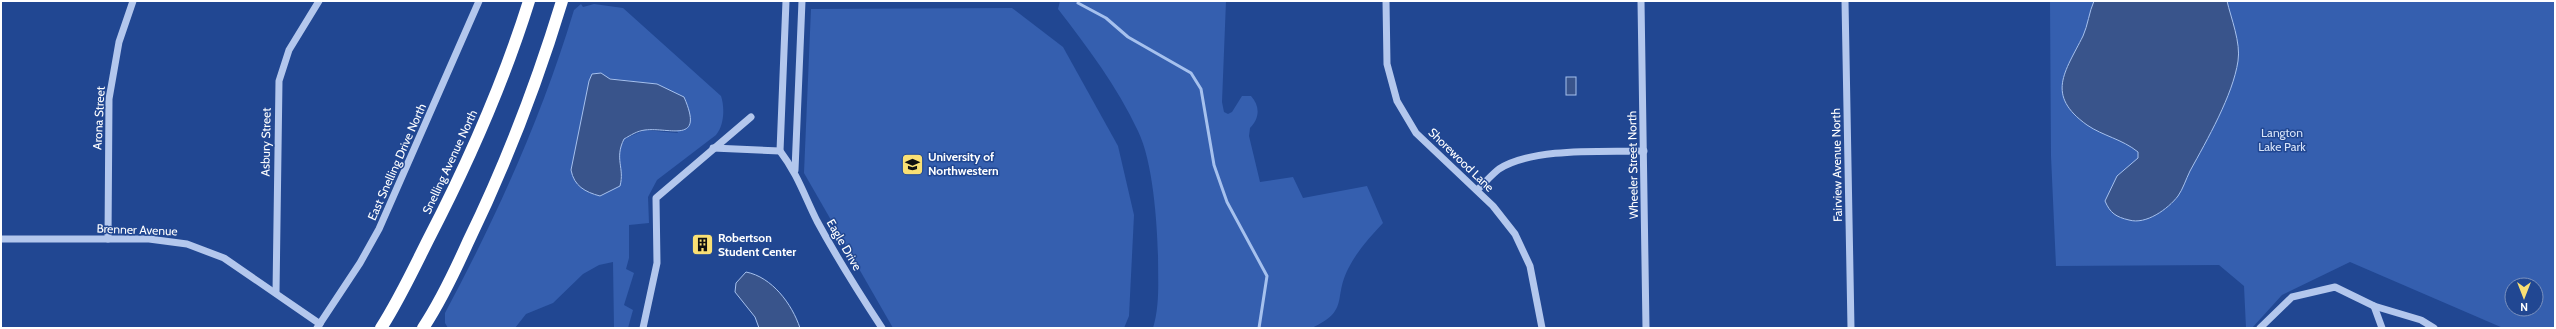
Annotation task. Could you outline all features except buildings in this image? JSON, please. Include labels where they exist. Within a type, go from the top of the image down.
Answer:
[{"type":"highway","name":"Snelling Avenue North","points":[[380,328],[408,284],[470,157],[506,70],[529,1]]},
{"type":"highway","points":[[427,327],[503,165],[540,68],[562,1]]},
{"type":"street","name":"Arona Street","points":[[108,239],[109,99],[119,42],[133,1]]},
{"type":"street","name":"Asbury Street","points":[[276,293],[279,81],[289,50],[319,1]]},
{"type":"street","name":"East Snelling Drive North","points":[[319,326],[360,264],[379,229],[479,1]]},
{"type":"street","points":[[713,148],[780,151],[786,1]]},
{"type":"street","name":"Eagle Drive","points":[[802,1],[795,170],[801,189],[841,265],[882,328]]},
{"type":"street","name":"Shorewood Lane","points":[[1386,1],[1387,64],[1397,101],[1416,133],[1477,190],[1504,218],[1524,249],[1534,281],[1542,328]]},
{"type":"street","name":"Wheeler Street North","points":[[1642,1],[1646,328]]},
{"type":"street","name":"Fairview Avenue North","points":[[1845,1],[1851,328]]},
{"type":"street","points":[[643,328],[657,263],[656,198],[751,117]]},
{"type":"street","name":"Eagle Drive","points":[[780,151],[795,170]]},
{"type":"street","points":[[1477,190],[1499,169],[1540,156],[1560,153],[1644,151]]},
{"type":"street","name":"Brenner Avenue","points":[[1,239],[168,240],[200,248],[224,258],[276,293],[319,326]]},
{"type":"street","points":[[2260,328],[2292,297],[2335,287],[2374,306],[2421,320],[2434,328]]},
{"type":"street","points":[[2374,306],[2382,328]]},
{"type":"green space","points":[[1060,1],[1226,1],[1222,102],[1224,112],[1228,114],[1232,112],[1242,96],[1251,96],[1256,104],[1258,112],[1256,120],[1250,128],[1249,136],[1260,182],[1293,177],[1303,198],[1367,186],[1383,223],[1355,256],[1344,279],[1339,303],[1332,315],[1324,322],[1312,328],[1153,328],[1158,301],[1157,242],[1151,175],[1143,144],[1130,114],[1121,98],[1091,53],[1058,9]]},
{"type":"green space","name":"Langton Lake Park","points":[[2050,1],[2555,1],[2555,328],[2503,328],[2350,262],[2282,295],[2252,328],[2246,328],[2244,286],[2219,265],[2056,266],[2051,156]]},
{"type":"green space","points":[[581,4],[583,7],[594,4],[623,8],[721,96],[723,111],[721,127],[716,135],[657,180],[648,197],[649,223],[629,225],[629,258],[626,269],[634,273],[624,305],[633,310],[628,328],[614,328],[613,262],[599,265],[583,274],[553,303],[526,314],[515,328],[448,328],[445,323],[445,313],[483,240],[517,165],[548,88],[574,10]],"holes":[[[607,78],[657,84],[678,133],[645,130],[624,139],[619,150],[622,180],[573,179]]]},
{"type":"green space","points":[[1012,8],[1063,47],[1118,146],[1134,215],[1129,316],[1124,328],[893,328],[804,173],[811,9]]},
{"type":"shaded area","points":[[2094,1],[2227,1],[2237,39],[2239,54],[2231,88],[2204,146],[2178,196],[2163,211],[2142,220],[2129,220],[2117,216],[2109,209],[2105,201],[2117,176],[2138,158],[2138,152],[2126,144],[2087,125],[2074,114],[2066,104],[2063,93],[2062,83],[2065,72],[2085,32]]},
{"type":"shaded area","points":[[601,73],[610,79],[657,84],[684,97],[689,112],[690,122],[687,128],[682,130],[645,130],[637,132],[624,139],[620,152],[620,186],[600,196],[581,188],[572,176],[571,170],[589,81],[592,74]]},
{"type":"shaded area","points":[[1566,77],[1576,77],[1576,95],[1566,95]]},
{"type":"shaded area","points":[[746,272],[764,279],[780,293],[792,310],[800,328],[759,328],[755,317],[735,292],[736,283]]},
{"type":"waterway","points":[[1078,3],[1106,18],[1128,37],[1191,73],[1201,89],[1214,165],[1221,185],[1227,202],[1267,276],[1259,328]]},
{"type":"place","name":"University of Northwestern","points":[[913,164]]},
{"type":"place","name":"Robertson Student Center","points":[[703,245]]}]
